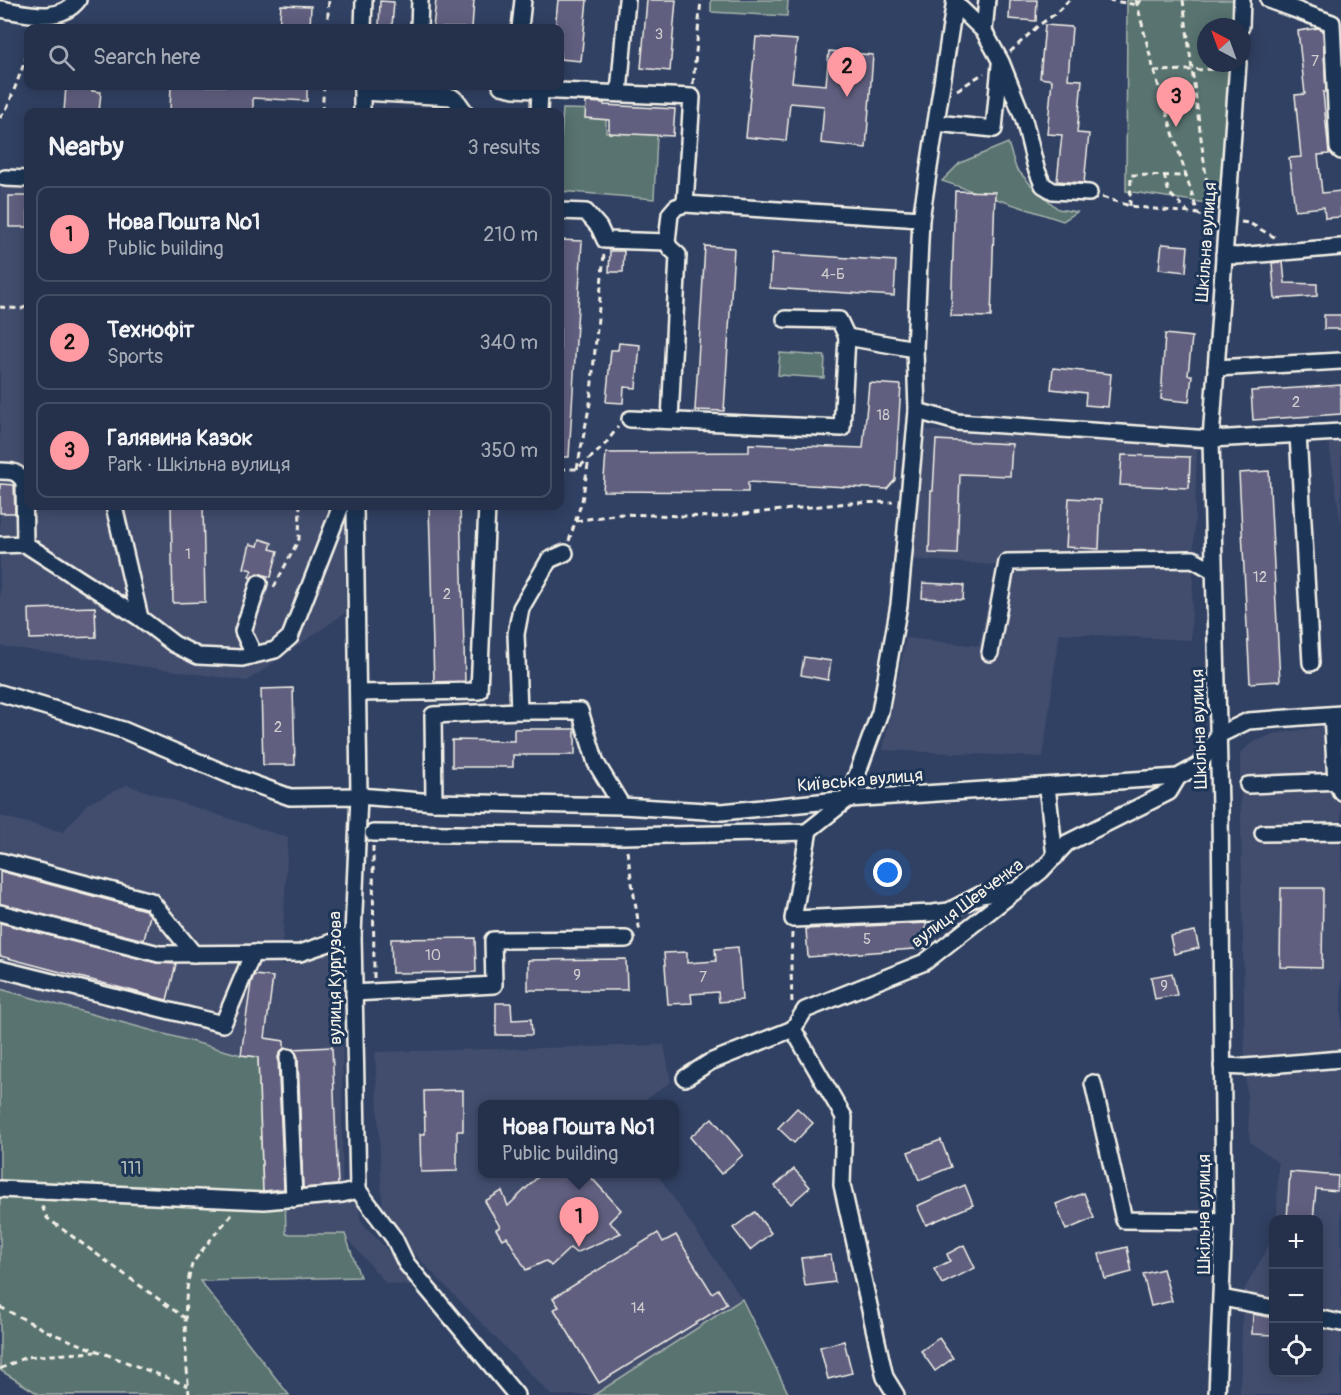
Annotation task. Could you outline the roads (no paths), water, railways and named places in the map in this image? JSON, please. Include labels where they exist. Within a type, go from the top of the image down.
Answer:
[{"type":"street","points":[[0,9],[51,16],[71,9],[78,0]]},
{"type":"street","points":[[363,24],[364,0]]},
{"type":"street","points":[[418,24],[420,0]]},
{"type":"street","points":[[520,24],[523,0]]},
{"type":"street","points":[[619,93],[627,0]]},
{"type":"street","points":[[984,31],[987,0]]},
{"type":"street","points":[[1241,18],[1242,0]]},
{"type":"street","points":[[1269,0],[1336,23],[1338,148],[1341,152]]},
{"type":"street","points":[[955,2],[984,31],[1000,62],[1024,120],[1036,168],[1044,185],[1053,191],[1089,193]]},
{"type":"street","points":[[955,2],[921,219],[915,349],[917,411],[899,605],[880,712],[848,798],[808,832],[793,919],[933,914],[949,910],[980,895],[1015,891]]},
{"type":"street","points":[[936,123],[994,129],[1000,62]]},
{"type":"street","name":"Шкільна вулиця","points":[[1217,1395],[1224,1221],[1219,735],[1211,439],[1224,255],[1219,221],[1232,72]]},
{"type":"street","points":[[362,90],[362,108]]},
{"type":"street","points":[[373,90],[452,97],[462,108]]},
{"type":"street","points":[[539,108],[540,90],[692,97],[685,204]]},
{"type":"street","points":[[5,178],[24,179]]},
{"type":"street","points":[[670,420],[678,255],[667,242],[670,213],[676,207],[685,204],[921,219]]},
{"type":"street","points":[[564,211],[586,213],[599,227],[605,240],[667,242]]},
{"type":"street","points":[[1224,255],[1341,248]]},
{"type":"street","points":[[630,419],[842,428],[847,337],[839,320],[785,319]]},
{"type":"street","points":[[847,337],[915,349]]},
{"type":"street","points":[[1216,368],[1341,361]]},
{"type":"street","points":[[917,411],[957,422],[1211,439],[1341,432]]},
{"type":"street","points":[[1298,434],[1311,663]]},
{"type":"street","points":[[0,471],[18,473],[24,482]]},
{"type":"street","points":[[24,510],[25,544]]},
{"type":"street","points":[[115,510],[140,618]]},
{"type":"street","points":[[0,545],[25,544],[140,618],[174,644],[198,656],[242,658],[275,650],[290,637],[339,510]]},
{"type":"street","name":"вулиця Кургузова","points":[[355,510],[359,796],[353,935],[358,1190]]},
{"type":"street","points":[[358,693],[479,691],[487,510]]},
{"type":"street","points":[[519,711],[516,634],[521,608],[549,560],[566,553]]},
{"type":"street","points":[[990,652],[1006,562],[1193,560],[1214,571]]},
{"type":"street","points":[[254,655],[243,631],[266,586]]},
{"type":"street","name":"Київська вулиця","points":[[0,693],[123,730],[232,776],[290,797],[359,796],[434,802],[622,806],[722,812],[848,798],[1178,777]]},
{"type":"street","points":[[434,802],[433,715],[580,711],[596,763],[622,806]]},
{"type":"street","points":[[1178,777],[1199,765],[1219,735],[1248,721],[1336,714],[1339,785],[1248,785]]},
{"type":"street","name":"вулиця Шевченка","points":[[793,1029],[805,1010],[925,962],[1015,891],[1055,857],[1067,843],[1169,792],[1178,777]]},
{"type":"street","points":[[1047,786],[1055,857]]},
{"type":"street","points":[[373,833],[623,836],[808,832]]},
{"type":"street","points":[[1263,833],[1341,832]]},
{"type":"street","points":[[0,861],[151,902],[194,954]]},
{"type":"street","points":[[0,913],[159,954],[300,953],[353,935]]},
{"type":"street","points":[[354,993],[494,985],[493,940],[624,939]]},
{"type":"street","points":[[0,969],[223,1024],[253,953]]},
{"type":"street","points":[[685,1078],[710,1062],[793,1029],[844,1117],[842,1185],[885,1377],[896,1395]]},
{"type":"street","points":[[288,1057],[294,1199]]},
{"type":"street","points":[[1222,1066],[1245,1067],[1341,1059]]},
{"type":"street","points":[[1093,1083],[1124,1220],[1224,1221]]},
{"type":"street","points":[[0,1189],[264,1201],[342,1194],[358,1190],[394,1238],[406,1263],[516,1395]]},
{"type":"street","points":[[1222,1298],[1269,1307]]},
{"type":"street","points":[[1323,1319],[1341,1323]]},
{"type":"place","name":"Технофіт","points":[[847,97]]},
{"type":"place","name":"Галявина Казок","points":[[1176,127]]},
{"type":"place","name":"Нова Пошта №1","points":[[579,1247]]},
{"type":"park label","name":"111","points":[[131,1168]]}]
